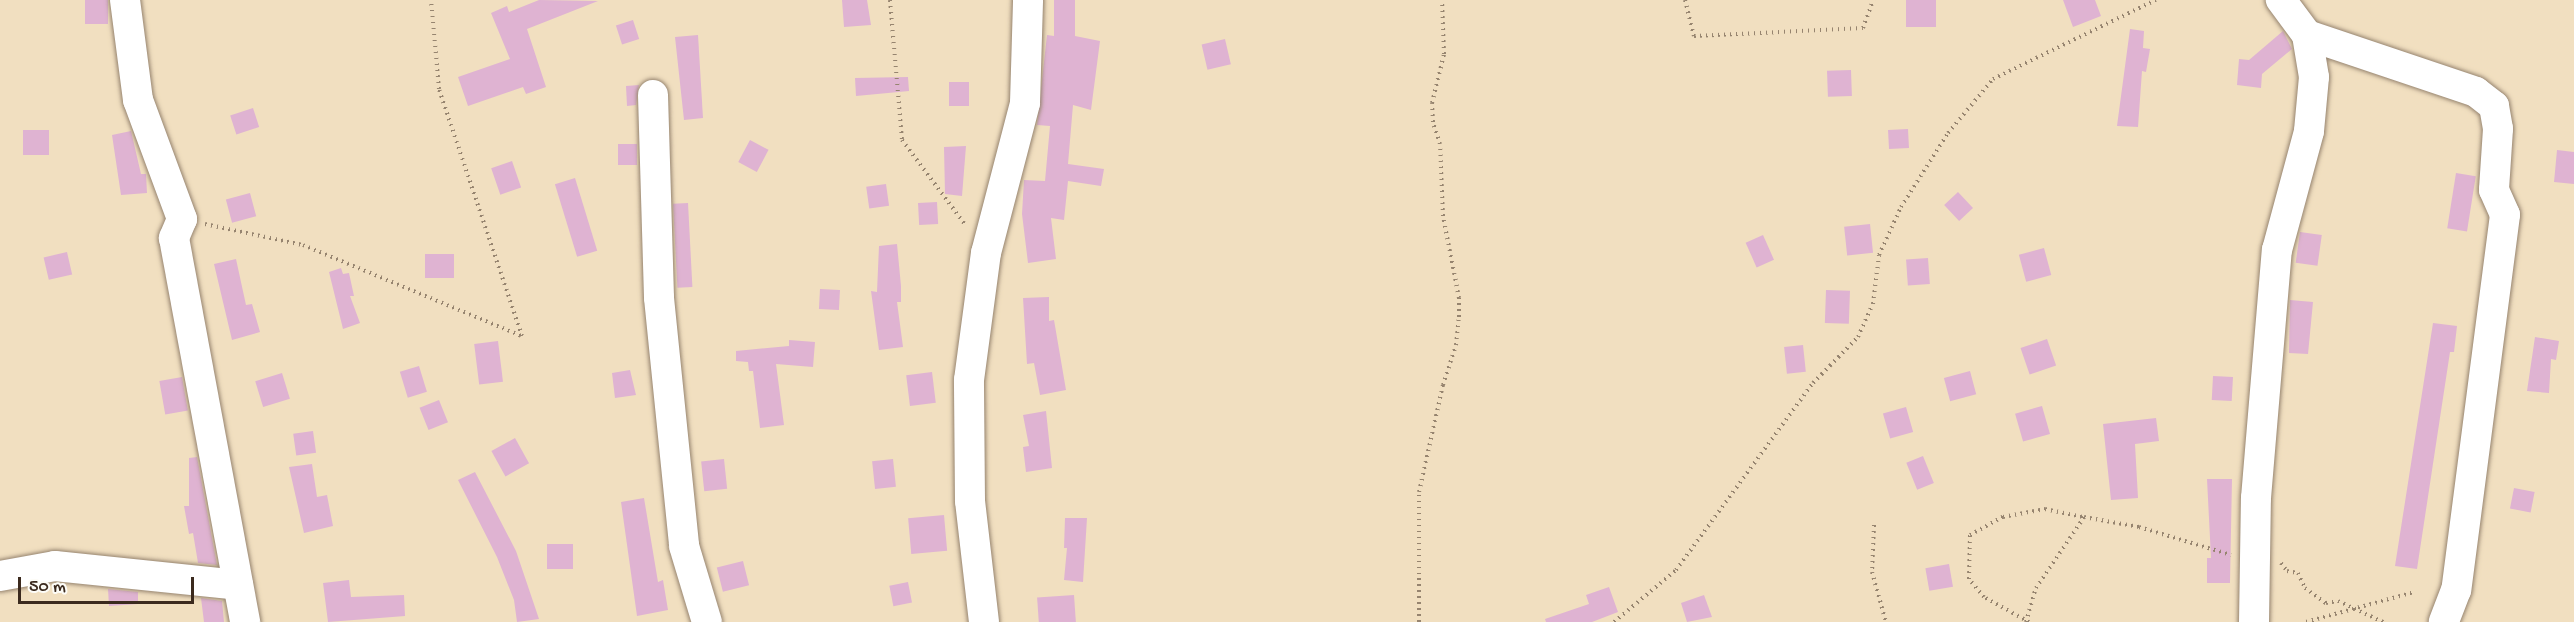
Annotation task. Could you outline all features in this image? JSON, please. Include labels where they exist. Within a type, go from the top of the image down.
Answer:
[{"type":"street","points":[[125,0],[138,100],[182,219],[174,238],[245,622]]},
{"type":"street","points":[[984,622],[970,501],[969,380],[986,253],[1025,103],[1028,0]]},
{"type":"street","points":[[2254,622],[2255,555],[2277,250],[2309,131],[2314,77],[2307,35],[2281,0]]},
{"type":"street","points":[[2307,35],[2476,92],[2494,106],[2498,129],[2494,190],[2505,215],[2463,544],[2456,590],[2444,622]]},
{"type":"street","points":[[653,95],[659,298],[684,546],[707,622]]},
{"type":"street","points":[[0,576],[55,566],[238,585]]},
{"type":"path","points":[[182,219],[303,245],[522,336],[439,89],[431,0]]},
{"type":"path","points":[[890,0],[902,140],[986,253]]},
{"type":"path","points":[[1419,622],[1419,492],[1443,385],[1456,345],[1459,317],[1459,298],[1443,216],[1440,144],[1433,122],[1432,103],[1444,54],[1442,0]]},
{"type":"path","points":[[1685,0],[1694,36],[1863,28],[1873,0]]},
{"type":"path","points":[[1614,622],[1676,570],[1813,382],[1858,337],[1874,304],[1879,255],[1901,207],[1948,132],[1993,79],[2156,0]]},
{"type":"path","points":[[2084,517],[2036,588],[2027,621],[1984,597],[1969,579],[1970,535],[2003,517],[2045,509],[2139,527],[2279,560],[2287,571],[2298,573],[2305,588],[2326,603],[2338,601],[2383,622]]},
{"type":"path","points":[[1875,525],[1872,572],[1886,622]]},
{"type":"path","points":[[2307,622],[2414,592]]},
{"type":"building","points":[[85,0],[108,0],[108,24],[85,24]]},
{"type":"building","points":[[539,0],[598,1],[527,29],[546,87],[526,94],[523,87],[468,106],[458,77],[510,59],[491,13],[507,6],[509,12]]},
{"type":"building","points":[[842,0],[867,0],[871,25],[844,27]]},
{"type":"building","points":[[1054,0],[1075,0],[1075,36],[1100,41],[1091,110],[1073,105],[1068,164],[1104,169],[1101,186],[1068,181],[1064,220],[1051,218],[1056,259],[1028,263],[1022,214],[1024,180],[1045,181],[1050,126],[1037,125],[1047,35],[1054,36]]},
{"type":"building","points":[[1906,0],[1936,0],[1936,27],[1906,27]]},
{"type":"building","points":[[2063,0],[2095,0],[2101,16],[2073,27]]},
{"type":"building","points":[[633,20],[639,39],[622,45],[616,26]]},
{"type":"building","points":[[2130,29],[2144,31],[2143,48],[2150,49],[2146,72],[2142,71],[2138,127],[2117,126]]},
{"type":"building","points":[[2283,31],[2292,49],[2262,74],[2261,88],[2237,85],[2239,59],[2249,60]]},
{"type":"building","points":[[698,35],[703,118],[684,120],[675,37]]},
{"type":"building","points":[[1225,39],[1231,64],[1207,70],[1202,44]]},
{"type":"building","points":[[1851,70],[1852,96],[1828,97],[1827,71]]},
{"type":"building","points":[[908,77],[909,91],[856,96],[855,78]]},
{"type":"building","points":[[949,82],[969,82],[969,106],[949,106]]},
{"type":"building","points":[[639,85],[636,105],[627,106],[626,86]]},
{"type":"building","points":[[253,108],[259,127],[236,134],[230,115]]},
{"type":"building","points":[[1908,129],[1909,148],[1889,149],[1888,130]]},
{"type":"building","points":[[23,130],[49,130],[49,155],[23,155]]},
{"type":"building","points":[[131,131],[141,174],[146,174],[147,193],[121,195],[112,135]]},
{"type":"building","points":[[750,140],[769,150],[757,172],[738,162]]},
{"type":"building","points":[[618,144],[637,144],[637,165],[618,165]]},
{"type":"building","points":[[966,146],[962,196],[945,194],[944,147]]},
{"type":"building","points":[[2557,150],[2574,152],[2574,184],[2554,182]]},
{"type":"building","points":[[512,161],[521,187],[500,195],[491,168]]},
{"type":"building","points":[[2456,173],[2476,176],[2467,231],[2447,228]]},
{"type":"building","points":[[575,178],[597,251],[577,257],[555,184]]},
{"type":"building","points":[[886,184],[889,206],[869,209],[866,187]]},
{"type":"building","points":[[1958,192],[1973,208],[1959,221],[1944,205]]},
{"type":"building","points":[[250,193],[256,216],[232,223],[226,199]]},
{"type":"building","points":[[937,202],[938,224],[919,225],[918,203]]},
{"type":"building","points":[[688,203],[692,287],[677,288],[673,204]]},
{"type":"building","points":[[1870,224],[1873,253],[1847,256],[1844,227]]},
{"type":"building","points":[[2300,232],[2322,235],[2317,266],[2296,263]]},
{"type":"building","points":[[1763,235],[1774,260],[1757,267],[1746,243]]},
{"type":"building","points":[[897,244],[901,302],[897,302],[903,347],[879,350],[871,291],[877,292],[879,246]]},
{"type":"building","points":[[2044,248],[2051,275],[2026,282],[2019,255]]},
{"type":"building","points":[[67,252],[72,274],[49,280],[44,257]]},
{"type":"building","points":[[425,254],[454,254],[454,278],[425,278]]},
{"type":"building","points":[[1928,258],[1930,284],[1908,285],[1906,260]]},
{"type":"building","points":[[236,259],[246,305],[252,304],[260,332],[232,340],[214,264]]},
{"type":"building","points":[[341,268],[343,274],[349,273],[354,296],[350,296],[360,323],[343,329],[329,272]]},
{"type":"building","points":[[820,289],[840,290],[839,310],[819,309]]},
{"type":"building","points":[[1826,290],[1850,291],[1849,324],[1825,323]]},
{"type":"building","points":[[1049,297],[1049,321],[1054,320],[1066,390],[1040,395],[1034,363],[1027,364],[1023,298]]},
{"type":"building","points":[[2290,300],[2313,302],[2308,354],[2289,353]]},
{"type":"building","points":[[2433,323],[2457,326],[2454,352],[2450,352],[2417,569],[2395,566]]},
{"type":"building","points":[[2535,337],[2559,341],[2556,360],[2551,359],[2549,393],[2527,391]]},
{"type":"building","points":[[2047,339],[2056,365],[2030,375],[2021,348]]},
{"type":"building","points":[[789,340],[815,342],[813,367],[776,364],[784,425],[760,428],[753,371],[749,371],[748,362],[736,361],[736,351],[789,346]]},
{"type":"building","points":[[498,341],[503,382],[479,385],[474,344]]},
{"type":"building","points":[[1803,345],[1806,372],[1787,374],[1784,347]]},
{"type":"building","points":[[419,366],[427,392],[408,398],[400,372]]},
{"type":"building","points":[[630,370],[636,395],[615,398],[612,373]]},
{"type":"building","points":[[1970,371],[1976,394],[1950,401],[1944,378]]},
{"type":"building","points":[[932,372],[936,403],[910,406],[906,375]]},
{"type":"building","points":[[282,373],[290,399],[263,407],[255,381]]},
{"type":"building","points":[[2213,376],[2233,377],[2232,401],[2212,400]]},
{"type":"building","points":[[182,377],[188,410],[165,414],[159,381]]},
{"type":"building","points":[[439,400],[448,422],[429,430],[420,408]]},
{"type":"building","points":[[2042,406],[2050,434],[2023,442],[2015,414]]},
{"type":"building","points":[[1906,407],[1913,432],[1890,439],[1883,414]]},
{"type":"building","points":[[1046,411],[1052,468],[1026,472],[1023,447],[1029,446],[1023,415]]},
{"type":"building","points":[[2156,418],[2159,441],[2135,444],[2138,498],[2111,500],[2103,424]]},
{"type":"building","points":[[313,431],[316,453],[296,456],[293,434]]},
{"type":"building","points":[[515,438],[529,463],[505,476],[491,451]]},
{"type":"building","points":[[1923,456],[1934,483],[1917,490],[1906,463]]},
{"type":"building","points":[[197,457],[217,565],[198,563],[193,533],[189,534],[184,506],[189,506],[189,458]]},
{"type":"building","points":[[724,459],[727,489],[704,491],[701,461]]},
{"type":"building","points":[[893,459],[896,487],[875,489],[872,461]]},
{"type":"building","points":[[312,464],[317,497],[327,495],[333,526],[304,533],[289,467]]},
{"type":"building","points":[[475,472],[516,551],[539,619],[517,622],[514,600],[497,557],[458,480]]},
{"type":"building","points":[[2207,479],[2232,479],[2230,583],[2207,583],[2207,558],[2211,558]]},
{"type":"building","points":[[2514,488],[2535,492],[2531,513],[2510,509]]},
{"type":"building","points":[[644,498],[658,582],[663,580],[668,610],[637,616],[621,502]]},
{"type":"building","points":[[944,515],[947,551],[911,554],[908,518]]},
{"type":"building","points":[[1065,518],[1087,518],[1083,582],[1064,580],[1067,548],[1064,548]]},
{"type":"building","points":[[547,544],[573,544],[573,569],[547,569]]},
{"type":"building","points":[[743,561],[749,585],[723,592],[717,568]]},
{"type":"building","points":[[1949,564],[1953,587],[1929,591],[1925,568]]},
{"type":"building","points":[[349,580],[351,597],[404,595],[405,616],[328,622],[323,583]]},
{"type":"building","points":[[908,582],[912,603],[893,606],[889,586]]},
{"type":"building","points":[[1609,587],[1618,612],[1592,622],[1546,622],[1545,619],[1589,604],[1586,595]]},
{"type":"building","points":[[108,589],[138,592],[138,604],[109,606]]},
{"type":"building","points":[[1074,595],[1076,622],[1039,622],[1037,598]]},
{"type":"building","points":[[1704,595],[1712,617],[1687,622],[1681,603]]},
{"type":"building","points":[[201,598],[222,601],[224,622],[204,622]]}]
